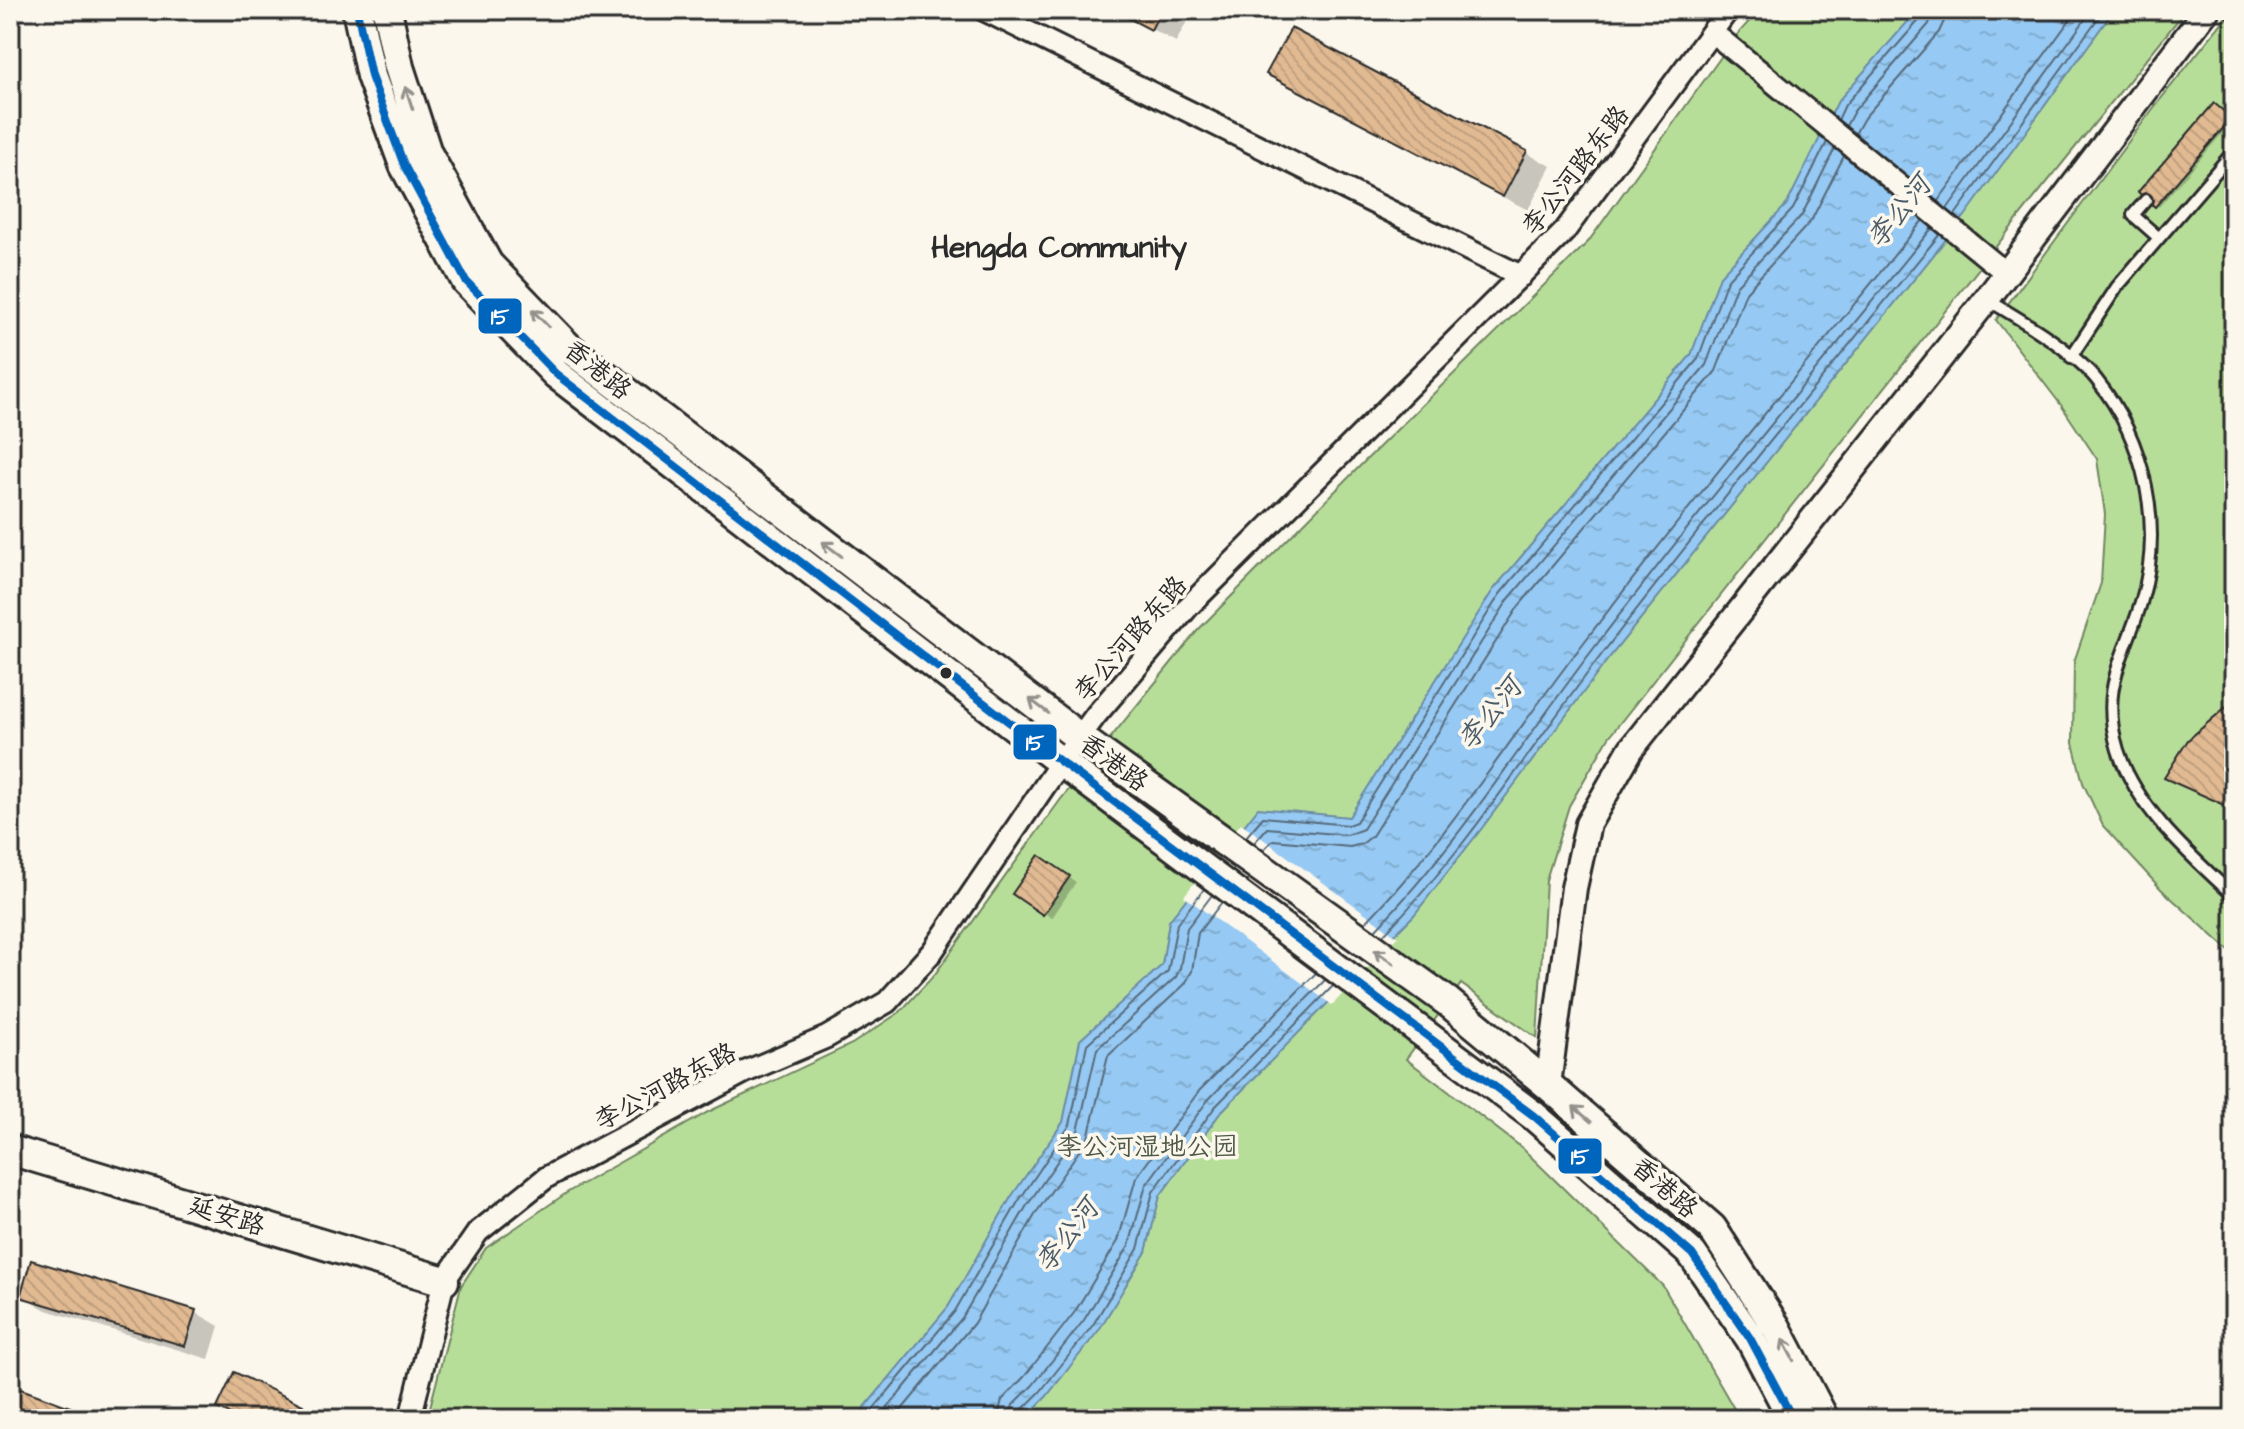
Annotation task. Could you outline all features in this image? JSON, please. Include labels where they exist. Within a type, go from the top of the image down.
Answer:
[{"type":"main road","name":"香港路","points":[[357,10],[371,76],[404,165],[466,281],[556,374],[1061,762],[1534,1116],[1692,1254],[1750,1338],[1793,1419]]},
{"type":"main road","name":"香港路","points":[[387,10],[399,67],[427,153],[488,264],[558,338],[1080,738],[1448,1002],[1548,1085],[1712,1228],[1776,1327],[1824,1419]]},
{"type":"main road","name":"延安路","points":[[10,1150],[444,1281]]},
{"type":"street","points":[[984,10],[1521,276]]},
{"type":"street","name":"李公河路东路","points":[[410,1419],[444,1281],[478,1232],[547,1177],[745,1072],[827,1037],[887,1002],[932,952],[1061,762],[1188,607],[1564,232],[1728,10]]},
{"type":"street","points":[[1548,1085],[1574,888],[1588,824],[1631,749],[1987,299],[2207,10]]},
{"type":"street","points":[[1712,32],[2006,273]]},
{"type":"lane","points":[[2229,10],[2234,14]]},
{"type":"lane","points":[[2071,357],[2117,287],[2234,151]]},
{"type":"lane","points":[[2146,200],[2133,215],[2159,238]]},
{"type":"lane","points":[[1987,299],[2071,357],[2095,378],[2117,410],[2137,451],[2148,498],[2151,544],[2146,585],[2112,686],[2112,720],[2118,750],[2133,783],[2154,815],[2234,896]]},
{"type":"green space","name":"李公河湿地公园","points":[[1759,10],[2186,10],[1609,737],[1569,806],[1546,880],[1537,1038],[1461,984],[1406,1059],[1521,1147],[1663,1286],[1740,1419],[427,1419],[461,1286],[486,1248],[568,1192],[708,1112],[852,1044],[900,1012],[935,974],[1061,799],[1198,630],[1588,242],[1736,36]]},
{"type":"green space","points":[[2232,10],[2234,955],[2161,889],[2103,826],[2083,783],[2073,743],[2074,662],[2101,583],[2105,514],[2097,459],[2061,405],[1996,320],[2155,106]]},
{"type":"water","name":"李公河","points":[[1918,10],[2114,10],[1965,216],[1609,658],[1414,915],[1221,1112],[1160,1196],[1146,1252],[1099,1330],[1046,1397],[1024,1419],[855,1419],[948,1307],[1011,1197],[1063,1122],[1080,1040],[1162,965],[1169,921],[1258,808],[1349,817],[1493,590],[1691,355],[1720,276],[1787,204],[1838,101]]},
{"type":"pier","points":[[1241,823],[1398,937],[1332,1005],[1184,896]]},
{"type":"building","points":[[1113,10],[1161,10],[1151,30]]},
{"type":"building","points":[[1291,28],[1527,151],[1503,197],[1266,74]]},
{"type":"building","points":[[2214,103],[2232,118],[2155,207],[2138,192]]},
{"type":"building","points":[[2234,700],[2234,797],[2227,806],[2164,778],[2188,740]]},
{"type":"building","points":[[1039,855],[1070,876],[1043,915],[1012,894]]},
{"type":"building","points":[[31,1260],[196,1310],[185,1346],[20,1297]]},
{"type":"building","points":[[234,1372],[303,1405],[297,1419],[240,1419],[217,1408]]},
{"type":"building","points":[[10,1385],[100,1418],[100,1419],[10,1419]]},
{"type":"transit line","name":"15","points":[[357,10],[371,76],[404,165],[466,281],[556,374],[1061,762],[1534,1116],[1692,1254],[1750,1338],[1793,1419]]},
{"type":"district","name":"Hengda Community","points":[[1059,247]]}]
